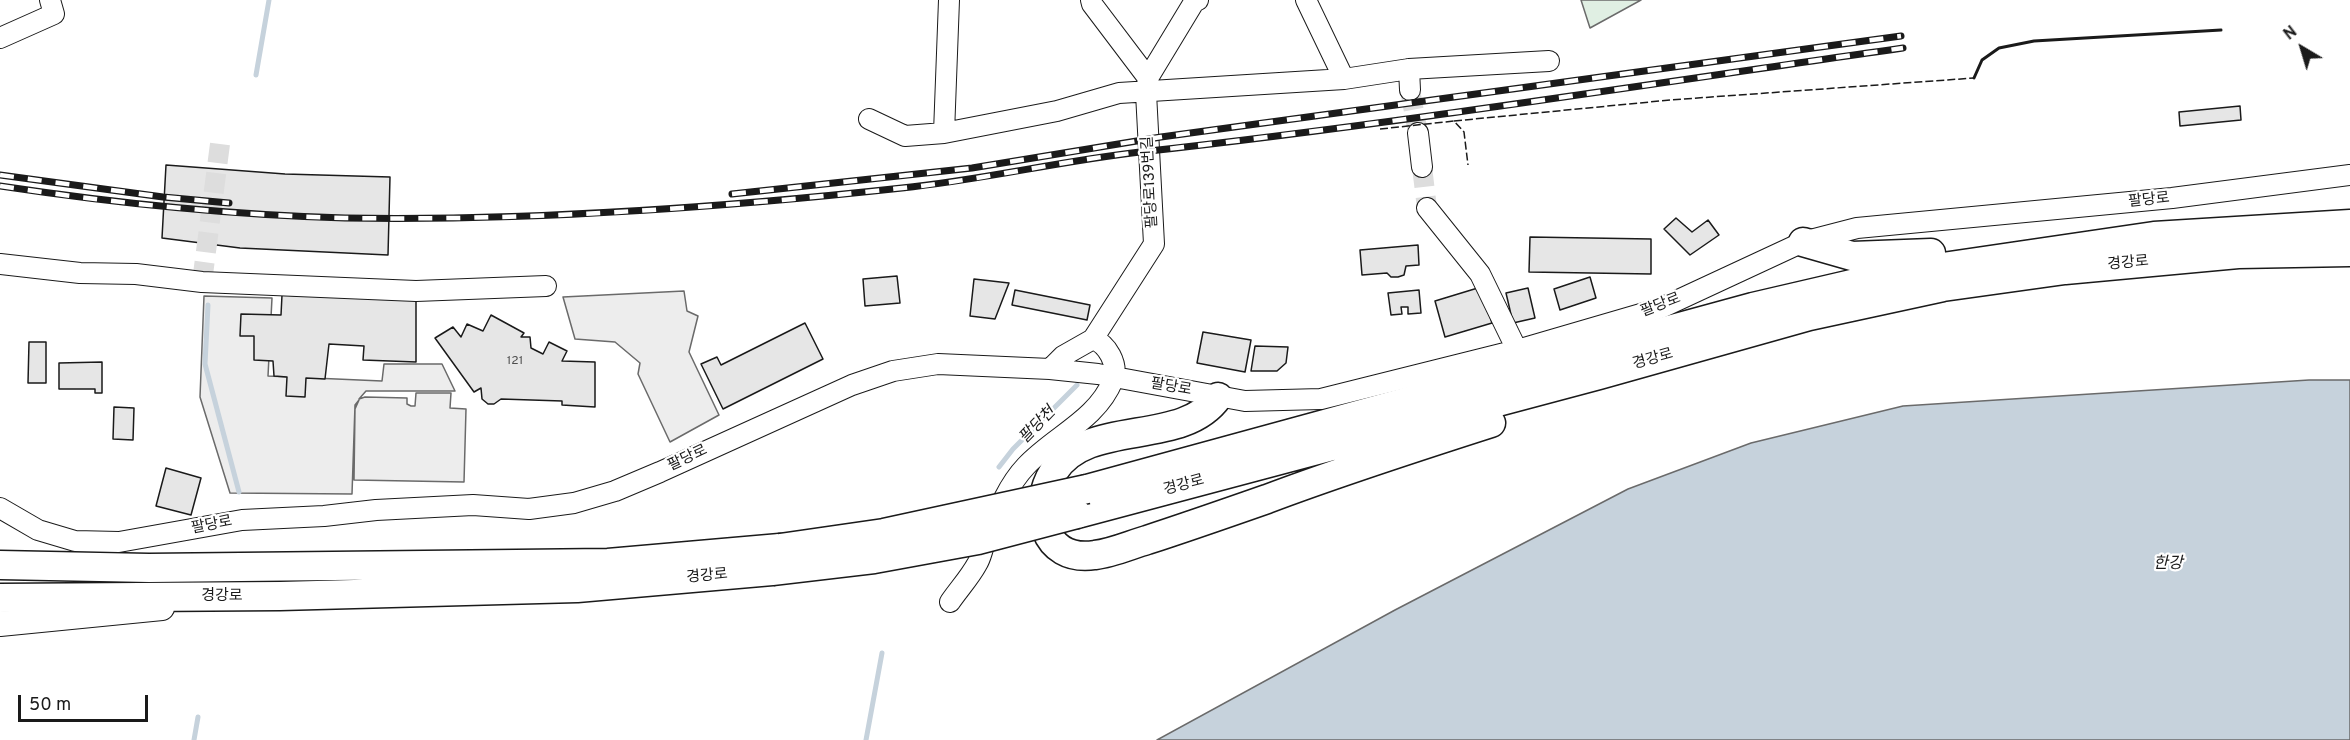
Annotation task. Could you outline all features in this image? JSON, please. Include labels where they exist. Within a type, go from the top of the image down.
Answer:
[{"type":"highway","name":"경강로","points":[[1082,502],[1599,375],[1809,316],[2057,261],[2154,236],[2350,224]]},
{"type":"highway","points":[[1803,242],[1852,256],[1990,250],[2160,276],[2350,268]]},
{"type":"highway","name":"경강로","points":[[0,565],[149,568],[874,559],[978,540],[1082,502],[1753,307],[1895,274],[2057,261],[2350,252]]},
{"type":"highway","points":[[1218,397],[1210,409],[1189,420],[1077,448],[1056,468],[1045,486],[1041,512],[1050,538],[1058,548],[1073,555],[1094,556],[1202,523],[1353,467],[1527,411],[1599,375]]},
{"type":"highway","name":"경강로","points":[[0,598],[280,596],[577,588],[776,560]]},
{"type":"main road","points":[[0,624],[280,596]]},
{"type":"street","points":[[0,38],[54,14],[50,0]]},
{"type":"street","points":[[944,133],[949,0]]},
{"type":"street","points":[[1091,0],[1147,86]]},
{"type":"street","points":[[1147,86],[1197,0]]},
{"type":"street","points":[[1306,0],[1344,79]]},
{"type":"street","points":[[869,119],[905,136],[944,133],[1057,111],[1147,86],[1344,79],[1410,69],[1549,61]]},
{"type":"street","points":[[1410,69],[1410,90]]},
{"type":"street","name":"팔당로139번길","points":[[1093,339],[1154,244],[1147,86]]},
{"type":"street","points":[[1418,133],[1422,167]]},
{"type":"street","name":"팔당로","points":[[0,508],[38,530],[75,541],[119,542],[242,520],[473,505],[529,509],[574,503],[615,491],[660,472],[828,394],[893,371],[938,364],[1058,370],[1106,376],[1245,401],[1321,399],[1517,350],[1661,308],[1803,242],[1857,228],[2172,198],[2350,175]]},
{"type":"street","points":[[1427,208],[1480,274],[1517,350]]},
{"type":"street","points":[[0,264],[80,273],[136,274],[202,282],[404,291],[546,286]]},
{"type":"street","points":[[950,602],[978,563],[1000,507],[1019,474],[1042,450],[1095,409],[1111,358],[1106,348],[1093,339],[1063,356],[1058,370]]},
{"type":"green space","points":[[1581,0],[1641,0],[1590,28]]},
{"type":"shaded area","points":[[684,291],[687,311],[698,316],[689,352],[719,415],[670,442],[638,374],[640,363],[615,342],[575,339],[563,297]]},
{"type":"shaded area","points":[[204,296],[272,298],[268,376],[382,381],[384,364],[442,364],[455,391],[366,391],[359,399],[365,397],[407,398],[407,404],[415,406],[416,393],[451,393],[450,408],[466,409],[464,482],[354,480],[355,409],[359,400],[355,405],[352,494],[230,493],[200,397]]},
{"type":"water","name":"한강","points":[[2309,380],[2350,380],[2350,740],[1157,740],[1395,610],[1628,489],[1751,443],[1903,406]]},
{"type":"building","points":[[2240,106],[2241,120],[2180,126],[2179,112]]},
{"type":"building","points":[[166,165],[285,174],[390,177],[388,255],[240,248],[162,238]]},
{"type":"building","points":[[1676,218],[1692,232],[1708,220],[1719,235],[1690,255],[1664,229]]},
{"type":"building","points":[[1530,237],[1651,239],[1651,274],[1529,272]]},
{"type":"building","points":[[1418,245],[1419,265],[1406,266],[1404,275],[1391,277],[1387,273],[1362,275],[1360,250]]},
{"type":"building","points":[[897,276],[900,303],[865,306],[863,279]]},
{"type":"building","points":[[1590,277],[1596,298],[1560,310],[1554,289]]},
{"type":"building","points":[[974,279],[1009,283],[995,319],[970,316]]},
{"type":"building","points":[[1481,287],[1492,323],[1445,337],[1435,301]]},
{"type":"building","points":[[1528,288],[1535,318],[1513,323],[1506,293]]},
{"type":"building","points":[[1015,290],[1090,305],[1087,320],[1012,305]]},
{"type":"building","points":[[1419,290],[1421,313],[1408,314],[1408,307],[1401,307],[1402,314],[1391,315],[1388,293]]},
{"type":"building","points":[[282,295],[416,300],[416,362],[363,360],[364,346],[329,344],[325,379],[306,378],[305,397],[286,396],[287,377],[274,376],[273,361],[254,360],[254,336],[240,336],[241,314],[281,315]]},
{"type":"building","points":[[491,315],[524,333],[521,337],[530,337],[531,348],[543,354],[549,342],[567,351],[562,361],[595,362],[595,407],[562,405],[562,401],[501,399],[494,404],[488,404],[482,399],[481,388],[474,392],[435,338],[453,327],[461,337],[467,324],[483,331]]},
{"type":"building","points":[[805,323],[823,359],[723,409],[701,364],[717,357],[721,365]]},
{"type":"building","points":[[1203,332],[1251,340],[1245,372],[1197,363]]},
{"type":"building","points":[[29,342],[46,342],[46,383],[28,383]]},
{"type":"building","points":[[1255,346],[1288,347],[1286,363],[1277,371],[1251,371]]},
{"type":"building","points":[[102,362],[102,393],[95,393],[95,389],[59,389],[59,363]]},
{"type":"building","points":[[114,407],[134,408],[133,440],[113,439]]},
{"type":"building","points":[[166,468],[201,478],[191,515],[156,506]]},
{"type":"waterway","points":[[256,75],[269,0]]},
{"type":"waterway","points":[[208,305],[205,364],[239,492]]},
{"type":"waterway","name":"팔당천","points":[[999,467],[1013,449],[1077,385]]},
{"type":"waterway","name":"팔당천","points":[[866,740],[882,653]]},
{"type":"waterway","points":[[194,740],[198,717]]},
{"type":"tunnel","points":[[1410,90],[1418,133]]},
{"type":"tunnel","points":[[202,282],[220,144]]},
{"type":"tunnel","points":[[1422,167],[1427,208]]},
{"type":"railway","points":[[732,194],[972,168],[1161,137],[1901,36]]},
{"type":"railway","points":[[0,186],[172,207],[345,218],[554,215],[694,207],[932,185],[1110,156],[1427,116],[1903,48]]},
{"type":"railway","points":[[0,175],[163,197],[229,203]]},
{"type":"fence","points":[[1454,121],[1670,100],[1974,78]]},
{"type":"fence","points":[[1380,129],[1454,121],[1464,132],[1468,165]]},
{"type":"wall","points":[[1974,78],[1982,60],[1999,48],[2034,41],[2221,30]]}]
